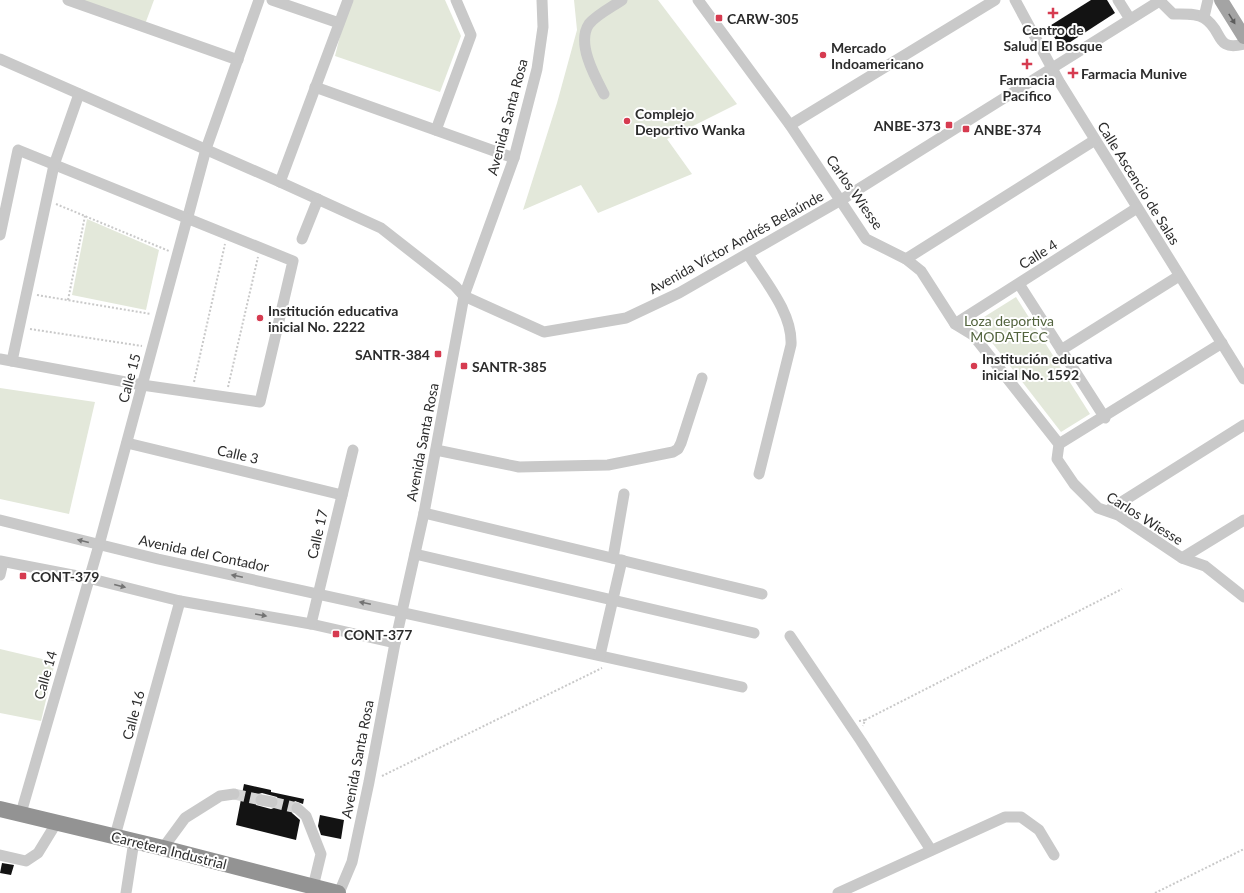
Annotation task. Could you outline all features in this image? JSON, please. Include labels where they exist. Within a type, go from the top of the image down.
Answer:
[{"type":"highway","name":"Carretera Industrial","points":[[0,808],[338,893]]},
{"type":"main road","points":[[1221,0],[1244,37]]},
{"type":"street","points":[[68,0],[238,60]]},
{"type":"street","name":"Calle 15","points":[[99,545],[206,149],[259,0]]},
{"type":"street","points":[[272,0],[339,23]]},
{"type":"street","points":[[280,182],[348,0]]},
{"type":"street","points":[[436,130],[471,35],[456,0]]},
{"type":"street","name":"Avenida Santa Rosa","points":[[338,893],[352,862],[369,782],[395,643],[424,513],[464,296],[514,158],[537,69],[543,27],[542,0]]},
{"type":"street","points":[[604,94],[590,68],[585,48],[586,29],[590,23],[622,0]]},
{"type":"street","name":"Carlos Wiesse","points":[[698,0],[790,125],[866,239],[906,259],[920,271],[955,324],[972,335],[1059,444],[1057,459],[1074,484],[1098,508],[1109,510],[1182,558],[1205,566],[1244,597]]},
{"type":"street","points":[[790,125],[995,0]]},
{"type":"street","name":"Calle Ascencio de Salas","points":[[1015,0],[1051,68],[1244,379]]},
{"type":"street","points":[[1118,0],[1130,18]]},
{"type":"street","points":[[1160,0],[1173,14],[1190,14],[1204,17],[1214,27],[1221,40],[1228,46],[1233,47],[1244,44]]},
{"type":"street","name":"Avenida Víctor Andrés Belaúnde","points":[[464,296],[544,332],[626,318],[679,293],[841,200],[1160,0]]},
{"type":"street","points":[[1204,17],[1208,0]]},
{"type":"street","points":[[0,59],[206,149],[381,228],[455,286],[464,296]]},
{"type":"street","points":[[315,87],[514,158]]},
{"type":"street","points":[[12,361],[54,165],[79,94]]},
{"type":"street","points":[[906,259],[1095,140]]},
{"type":"street","points":[[0,235],[18,150],[187,220],[293,261],[260,402],[142,385],[0,359]]},
{"type":"street","points":[[302,239],[318,199]]},
{"type":"street","name":"Calle 4","points":[[955,324],[1137,208]]},
{"type":"street","points":[[748,254],[785,313],[791,332],[791,345],[759,474]]},
{"type":"street","points":[[1061,350],[1179,276]]},
{"type":"street","points":[[1019,284],[1105,418]]},
{"type":"street","points":[[1059,444],[1105,418],[1222,343]]},
{"type":"street","points":[[436,450],[519,466],[608,465],[673,452],[678,449],[681,443],[702,378]]},
{"type":"street","points":[[1109,510],[1244,425]]},
{"type":"street","name":"Calle 3","points":[[127,443],[342,495]]},
{"type":"street","name":"Calle 17","points":[[311,624],[353,450]]},
{"type":"street","points":[[600,655],[613,600],[624,494]]},
{"type":"street","points":[[424,513],[762,594]]},
{"type":"street","name":"Avenida del Contador","points":[[0,520],[99,545],[742,687]]},
{"type":"street","points":[[1182,558],[1244,520]]},
{"type":"street","name":"Calle 14","points":[[21,814],[88,578],[99,545]]},
{"type":"street","points":[[415,554],[754,633]]},
{"type":"street","points":[[0,575],[2,561],[88,578],[180,601],[311,624],[395,643]]},
{"type":"street","name":"Calle 16","points":[[115,836],[180,601]]},
{"type":"street","points":[[790,636],[861,741],[931,850]]},
{"type":"street","points":[[163,848],[185,818],[220,796],[234,794]]},
{"type":"street","points":[[296,808],[306,816],[321,854],[313,887]]},
{"type":"street","points":[[838,893],[1005,816],[1021,817],[1039,830],[1054,855]]},
{"type":"street","points":[[0,855],[26,861],[38,853],[57,822]]},
{"type":"street","points":[[126,893],[134,841]]},
{"type":"path","points":[[46,200],[178,255]]},
{"type":"path","points":[[68,300],[85,216]]},
{"type":"path","points":[[192,392],[227,235]]},
{"type":"path","points":[[225,397],[260,248]]},
{"type":"path","points":[[26,293],[161,316]]},
{"type":"path","points":[[19,328],[153,347]]},
{"type":"path","points":[[865,720],[1122,589]]},
{"type":"path","points":[[369,782],[619,659]]},
{"type":"path","points":[[1155,893],[1244,849]]},
{"type":"green space","points":[[68,0],[154,0],[144,27]]},
{"type":"green space","points":[[349,0],[445,0],[461,36],[440,92],[335,56]]},
{"type":"green space","name":"Complejo Deportivo Wanka","points":[[574,0],[658,0],[737,104],[667,139],[692,174],[598,213],[581,185],[523,210],[557,103],[577,30]]},
{"type":"green space","points":[[87,219],[159,250],[146,310],[72,295]]},
{"type":"green space","name":"Loza deportiva MODATECC","points":[[1016,297],[1090,414],[1061,432],[976,322]]},
{"type":"green space","points":[[0,388],[95,402],[69,514],[0,499]]},
{"type":"green space","points":[[0,649],[55,662],[41,721],[0,713]]},
{"type":"building","points":[[1091,0],[1107,0],[1115,13],[1061,48],[1048,27]]},
{"type":"building","points":[[244,784],[271,790],[271,792],[304,799],[303,804],[295,801],[290,807],[292,813],[300,820],[296,840],[236,825]],"holes":[[[262,793],[277,797],[279,803],[277,807],[271,809],[256,805],[254,798],[258,794]]]},
{"type":"building","points":[[320,815],[344,820],[341,839],[321,835],[318,826]]},
{"type":"building","points":[[2,863],[14,865],[11,875],[0,873]]},
{"type":"tunnel","points":[[234,794],[261,800]]},
{"type":"tunnel","points":[[272,802],[297,808]]},
{"type":"place","name":"Centro de Salud El Bosque","points":[[1053,13]]},
{"type":"place","name":"CARW-305","points":[[719,18]]},
{"type":"place","name":"Mercado Indoamericano","points":[[823,55]]},
{"type":"place","name":"Farmacia Pacifico","points":[[1027,64]]},
{"type":"place","name":"Farmacia Munive","points":[[1073,73]]},
{"type":"place","name":"Complejo Deportivo Wanka","points":[[627,121]]},
{"type":"place","name":"ANBE-373","points":[[949,125]]},
{"type":"place","name":"ANBE-374","points":[[966,129]]},
{"type":"place","name":"Institución educativa inicial No. 2222","points":[[260,318]]},
{"type":"place","name":"SANTR-384","points":[[438,354]]},
{"type":"place","name":"SANTR-385","points":[[464,366]]},
{"type":"place","name":"Institución educativa inicial No. 1592","points":[[974,366]]},
{"type":"place","name":"CONT-379","points":[[23,576]]},
{"type":"place","name":"CONT-377","points":[[336,634]]}]
